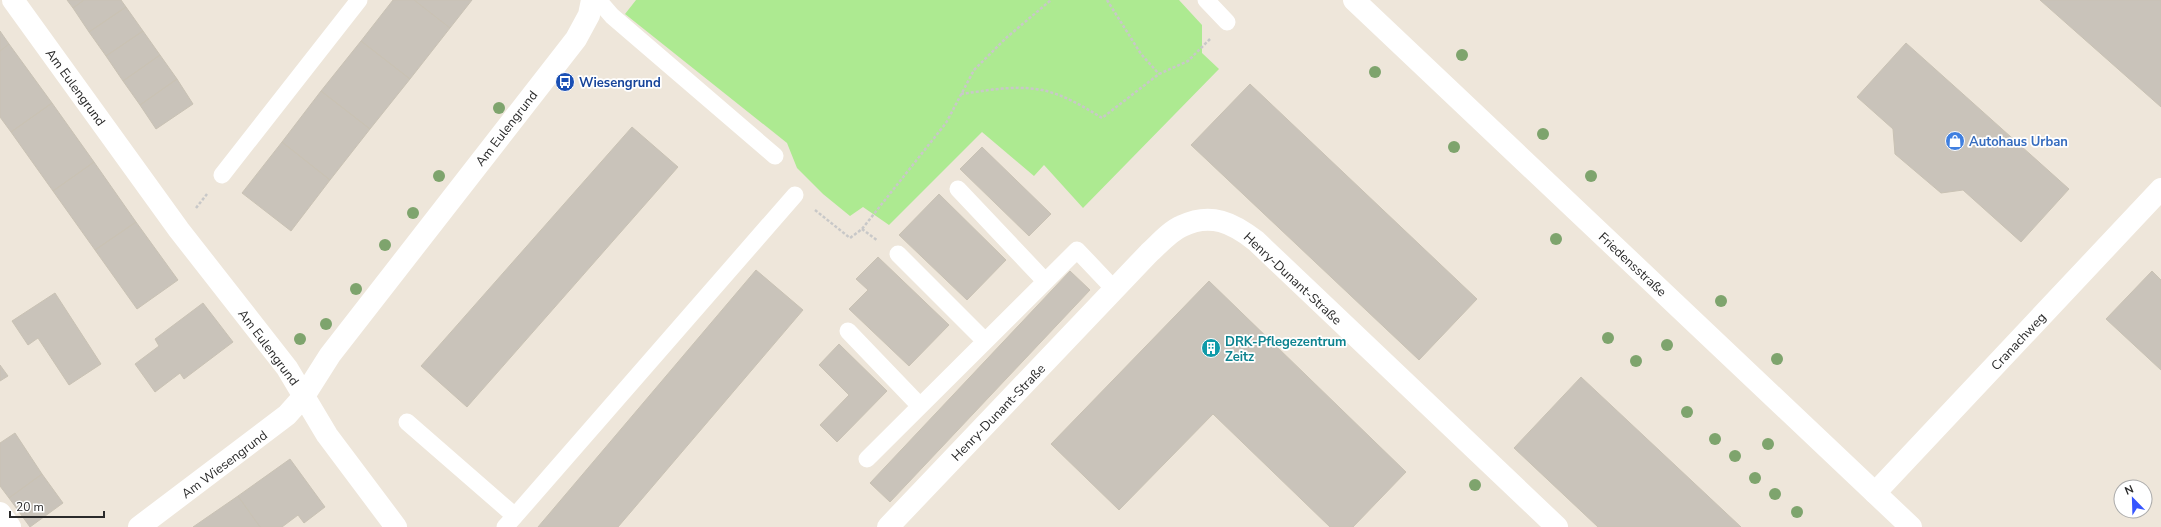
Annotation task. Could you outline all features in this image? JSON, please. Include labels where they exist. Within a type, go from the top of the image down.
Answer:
[{"type":"street","name":"Am Eulengrund","points":[[13,0],[179,230],[287,368],[304,396],[330,355],[576,39],[589,15],[592,0]]},
{"type":"street","name":"Friedensstraße","points":[[1354,0],[1911,527]]},
{"type":"street","name":"Cranachweg","points":[[1875,492],[2161,189]]},
{"type":"street","name":"Henry-Dunant-Straße","points":[[888,527],[1066,342],[1148,253],[1182,226],[1202,220],[1222,220],[1242,230],[1557,527]]},
{"type":"street","name":"Am Wiesengrund","points":[[139,527],[273,428],[304,396]]},
{"type":"street","points":[[304,396],[327,435],[396,527]]},
{"type":"street","points":[[0,513],[10,527]]},
{"type":"lane","points":[[222,175],[359,0]]},
{"type":"lane","points":[[598,0],[612,16],[775,156]]},
{"type":"lane","points":[[1206,0],[1227,22]]},
{"type":"lane","points":[[958,189],[1046,281]]},
{"type":"lane","points":[[407,422],[510,521],[795,195]]},
{"type":"lane","points":[[867,459],[1076,250],[1114,289]]},
{"type":"lane","points":[[898,254],[985,341]]},
{"type":"lane","points":[[848,331],[920,406]]},
{"type":"path","points":[[795,195],[850,238],[862,229],[946,123],[974,70],[1006,38],[1051,0]]},
{"type":"path","points":[[1106,0],[1141,54],[1159,74]]},
{"type":"path","points":[[961,94],[1018,88],[1051,92],[1074,101],[1102,118],[1159,74],[1188,61],[1227,22]]},
{"type":"path","points":[[179,230],[222,175]]},
{"type":"green space","points":[[636,0],[1179,0],[1202,25],[1202,53],[1219,69],[1083,208],[1044,165],[1034,176],[982,132],[889,225],[863,207],[850,216],[823,194],[797,168],[787,143],[625,14]]},
{"type":"building","points":[[67,0],[84,0],[73,8]]},
{"type":"building","points":[[84,0],[121,0],[126,7],[89,32],[73,8]]},
{"type":"building","points":[[393,0],[414,0],[450,28],[410,79],[361,41]]},
{"type":"building","points":[[414,0],[472,0],[450,28]]},
{"type":"building","points":[[2040,0],[2161,0],[2161,107]]},
{"type":"building","points":[[126,7],[143,31],[106,56],[89,32]]},
{"type":"building","points":[[0,31],[9,44],[0,51]]},
{"type":"building","points":[[143,31],[160,55],[123,81],[106,56]]},
{"type":"building","points":[[361,41],[410,79],[370,129],[321,91]]},
{"type":"building","name":"Autohaus Urban","points":[[1906,43],[2069,189],[2021,242],[1963,190],[1941,193],[1895,154],[1893,129],[1857,97]]},
{"type":"building","points":[[9,44],[52,103],[11,132],[0,117],[0,51]]},
{"type":"building","points":[[160,55],[177,79],[140,105],[123,81]]},
{"type":"building","points":[[177,79],[193,104],[156,129],[140,105]]},
{"type":"building","points":[[1250,84],[1477,299],[1419,360],[1191,145]]},
{"type":"building","points":[[321,91],[370,129],[330,180],[282,142]]},
{"type":"building","points":[[52,103],[94,162],[53,191],[11,132]]},
{"type":"building","points":[[632,127],[678,167],[467,407],[421,366]]},
{"type":"building","points":[[282,142],[330,180],[291,231],[242,193]]},
{"type":"building","points":[[982,147],[1051,214],[1029,236],[960,169]]},
{"type":"building","points":[[94,162],[136,222],[95,250],[53,191]]},
{"type":"building","points":[[939,194],[1006,260],[967,300],[899,235]]},
{"type":"building","points":[[136,222],[178,280],[137,309],[95,250]]},
{"type":"building","points":[[878,257],[949,325],[909,366],[849,309],[868,290],[856,279]]},
{"type":"building","points":[[756,270],[803,310],[618,527],[538,527]]},
{"type":"building","points":[[1070,271],[1090,290],[890,502],[870,483]]},
{"type":"building","points":[[2152,271],[2161,280],[2161,370],[2106,319]]},
{"type":"building","name":"DRK-Pflegezentrum Zeitz","points":[[1209,281],[1406,472],[1353,527],[1330,527],[1213,414],[1119,510],[1051,444]]},
{"type":"building","points":[[55,293],[101,364],[69,385],[38,338],[28,345],[12,321]]},
{"type":"building","points":[[203,303],[233,342],[184,379],[180,373],[155,392],[135,364],[159,346],[155,339]]},
{"type":"building","points":[[839,344],[887,391],[837,442],[820,425],[849,395],[819,365]]},
{"type":"building","points":[[0,365],[8,376],[0,381]]},
{"type":"building","points":[[1581,377],[1741,527],[1598,527],[1514,448]]},
{"type":"building","points":[[15,433],[42,474],[9,498],[0,486],[0,443]]},
{"type":"building","points":[[290,459],[325,507],[304,523],[298,515],[282,527],[260,527],[238,496]]},
{"type":"building","points":[[42,474],[63,503],[30,527],[9,498]]},
{"type":"building","points":[[238,496],[260,527],[193,527]]},
{"type":"place","name":"Wiesengrund","points":[[565,82]]},
{"type":"place","name":"Autohaus Urban","points":[[1955,141]]},
{"type":"place","name":"DRK-Pflegezentrum Zeitz","points":[[1211,348]]}]
